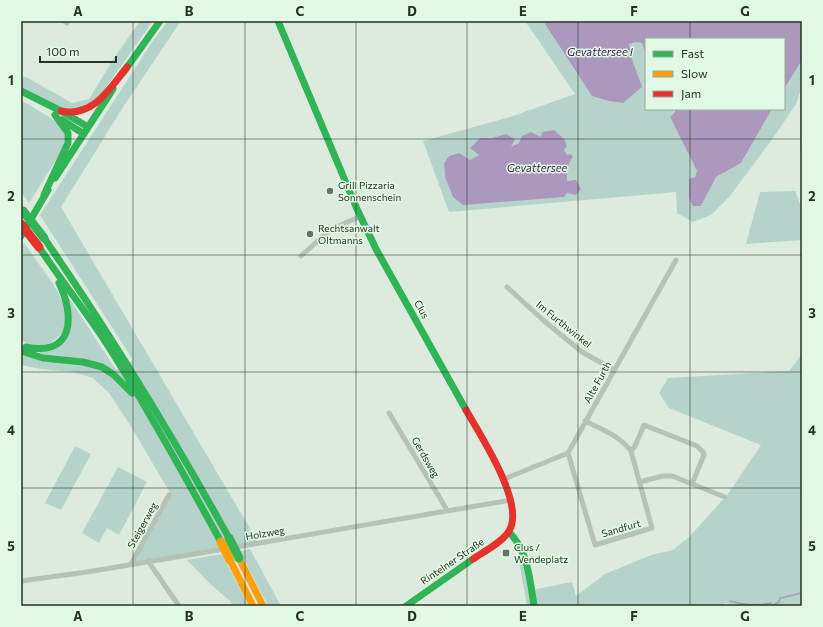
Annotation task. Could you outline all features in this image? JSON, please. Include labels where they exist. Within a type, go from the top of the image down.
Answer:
[{"type":"main road","points":[[21,236],[44,195],[127,67],[160,21]]},
{"type":"main road","name":"Clus","points":[[278,21],[360,216],[376,249],[504,479],[511,500],[513,512],[513,523],[509,532]]},
{"type":"main road","points":[[21,98],[58,113],[74,113],[82,111],[94,105],[127,67]]},
{"type":"main road","points":[[21,91],[86,131]]},
{"type":"main road","points":[[44,195],[68,143],[68,133],[58,113]]},
{"type":"main road","points":[[22,209],[79,288],[147,394],[182,453],[234,559],[253,606]]},
{"type":"main road","points":[[21,224],[75,298],[110,350],[225,540]]},
{"type":"main road","points":[[21,346],[38,350],[53,347],[62,339],[68,329],[69,307],[51,266]]},
{"type":"main road","points":[[21,351],[30,355],[50,359],[89,363],[102,366],[115,375],[144,406]]},
{"type":"main road","points":[[509,532],[514,535],[523,551],[534,606]]},
{"type":"main road","name":"Rintelner Straße","points":[[406,606],[456,570],[496,544],[509,532]]},
{"type":"main road","points":[[234,559],[263,606]]},
{"type":"street","points":[[300,256],[330,230],[360,216]]},
{"type":"street","name":"Alte Furth","points":[[568,453],[676,260]]},
{"type":"street","name":"Im Furthwinkel","points":[[507,287],[543,320],[582,352],[614,370]]},
{"type":"street","name":"Gerdsweg","points":[[389,413],[446,510]]},
{"type":"street","points":[[585,421],[618,438],[624,442],[631,451],[635,446],[644,425],[697,446],[701,449],[704,455],[692,484]]},
{"type":"street","name":"Sandfurt","points":[[568,453],[594,545],[652,528],[631,451]]},
{"type":"street","points":[[504,479],[568,453]]},
{"type":"street","points":[[640,482],[668,475],[725,498]]},
{"type":"street","name":"Steigerweg","points":[[131,564],[169,495]]},
{"type":"street","name":"Holzweg","points":[[21,580],[248,546],[446,510],[511,500]]},
{"type":"street","points":[[148,561],[179,606]]},
{"type":"shaded area","points":[[140,21],[153,21],[99,97],[77,110],[61,108],[21,88],[21,76],[28,78],[72,103],[89,99],[114,58]]},
{"type":"shaded area","points":[[168,21],[181,21],[125,104],[61,207],[259,544],[221,552],[131,565],[170,493],[132,428],[109,393],[93,378],[73,372],[41,369],[21,365],[21,355],[39,353],[65,340],[69,298],[116,370],[133,360],[40,215],[154,39]]},
{"type":"shaded area","points":[[525,21],[543,21],[592,96],[608,101],[623,103],[632,59],[629,44],[636,42],[642,43],[645,52],[645,110],[675,110],[670,117],[697,171],[695,177],[689,179],[689,184],[701,206],[716,177],[741,163],[771,110],[785,110],[785,87],[802,60],[802,154],[800,148],[800,92],[796,104],[730,196],[711,215],[693,222],[677,213],[676,192],[449,212],[423,141],[510,117],[575,94]],"holes":[[[506,134],[510,148],[519,143],[541,137],[564,150],[567,155],[573,157],[568,166],[567,181],[445,177],[444,163],[449,156],[470,160],[480,154],[470,148],[480,138],[492,138]]]},
{"type":"shaded area","points":[[21,101],[57,122],[65,135],[63,149],[29,203],[21,192]]},
{"type":"shaded area","points":[[795,191],[802,209],[802,240],[746,244],[760,192]]},
{"type":"shaded area","points":[[24,243],[49,278],[66,308],[67,321],[62,333],[51,343],[36,346],[21,341],[21,249]]},
{"type":"shaded area","points":[[802,354],[802,606],[741,606],[725,603],[722,606],[527,606],[519,561],[525,559],[532,590],[572,582],[576,596],[605,574],[651,555],[673,550],[689,537],[728,494],[761,445],[669,408],[659,393],[668,378],[789,371]]},
{"type":"shaded area","points":[[75,446],[91,454],[61,510],[45,503]]},
{"type":"shaded area","points":[[118,467],[147,482],[119,535],[107,528],[99,543],[82,533]]},
{"type":"shaded area","points":[[250,549],[281,606],[268,606],[240,551]]},
{"type":"shaded area","points":[[222,554],[249,606],[233,606],[229,600],[209,583],[187,560]]},
{"type":"water","name":"Gevattersee I","points":[[543,21],[802,21],[802,60],[785,87],[785,38],[645,38],[645,52],[642,43],[636,42],[629,44],[632,59],[642,87],[623,103],[608,101],[592,96]]},
{"type":"water","points":[[675,110],[771,110],[741,163],[716,177],[701,206],[693,206],[689,198],[689,179],[695,177],[697,171],[670,117]]},
{"type":"water","name":"Gevattersee","points":[[554,130],[564,139],[567,146],[564,150],[567,155],[571,154],[573,157],[568,168],[567,181],[576,180],[581,189],[576,195],[567,193],[564,197],[463,205],[453,197],[445,177],[444,163],[449,156],[459,153],[470,160],[479,155],[470,148],[480,138],[492,138],[506,134],[515,139],[511,147],[519,143],[522,136],[531,132],[541,137],[542,132]]},
{"type":"waterway","points":[[775,604],[779,602],[780,598],[802,593]]},
{"type":"waterway","points":[[730,601],[750,605],[771,603]]},
{"type":"traffic: fast","points":[[123,73],[160,21]]},
{"type":"traffic: fast","points":[[278,21],[357,209],[376,249],[466,410]]},
{"type":"traffic: fast","points":[[55,178],[113,89]]},
{"type":"traffic: fast","points":[[21,91],[61,111],[88,127]]},
{"type":"traffic: fast","points":[[44,195],[68,143],[68,133],[55,115]]},
{"type":"traffic: fast","points":[[62,120],[84,134]]},
{"type":"traffic: fast","points":[[21,236],[48,190]]},
{"type":"traffic: fast","points":[[23,211],[44,238]]},
{"type":"traffic: fast","points":[[44,238],[93,311],[140,386],[229,538]]},
{"type":"traffic: fast","points":[[39,247],[93,323],[125,373],[221,542]]},
{"type":"traffic: fast","points":[[26,347],[42,348],[54,346],[62,340],[66,331],[68,320],[67,308],[59,283]]},
{"type":"traffic: fast","points":[[21,351],[43,358],[83,362],[102,367],[114,375],[132,393]]},
{"type":"traffic: fast","points":[[509,532],[520,548],[524,557],[534,606]]},
{"type":"traffic: fast","points":[[229,538],[239,558]]},
{"type":"traffic: fast","points":[[406,606],[473,559]]},
{"type":"traffic: slow","points":[[221,542],[230,560]]},
{"type":"traffic: slow","points":[[239,558],[263,606]]},
{"type":"traffic: slow","points":[[230,560],[253,606]]},
{"type":"traffic: jam","points":[[61,111],[72,112],[91,106],[100,100],[127,67]]},
{"type":"traffic: jam","points":[[21,224],[39,247]]},
{"type":"traffic: jam","points":[[466,410],[490,452],[507,487],[513,519],[506,535],[473,559]]},
{"type":"place","name":"Grill Pizzaria Sonnenschein","points":[[330,191]]},
{"type":"place","name":"Rechtsanwalt Oltmanns","points":[[310,234]]},
{"type":"place","name":"Clus / Wendeplatz","points":[[506,553]]}]
